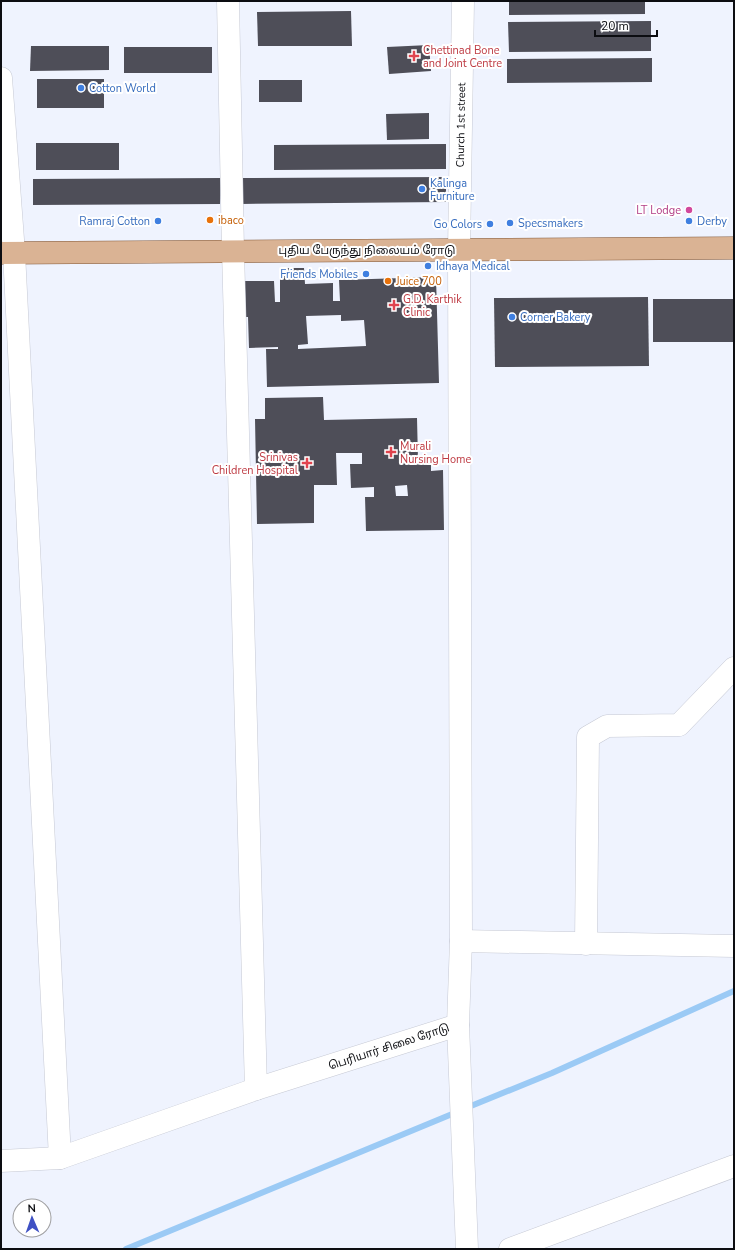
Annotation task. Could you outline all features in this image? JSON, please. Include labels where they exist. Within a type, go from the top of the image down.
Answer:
[{"type":"main road","name":"புதிய பேருந்து நிலையம் ரோடு","points":[[8,253],[734,248]]},
{"type":"street","points":[[228,1],[233,251],[256,1090]]},
{"type":"street","name":"Church 1st street","points":[[461,941],[459,250],[463,1]]},
{"type":"street","points":[[1,78],[8,253],[60,1158]]},
{"type":"street","points":[[586,944],[588,738],[608,726],[679,725],[734,668]]},
{"type":"street","points":[[461,941],[734,946]]},
{"type":"street","name":"பெரியார் சிலை ரோடு","points":[[1,1161],[60,1158],[256,1090],[458,1025],[461,941]]},
{"type":"street","points":[[458,1025],[468,1249]]},
{"type":"street","points":[[510,1249],[734,1166]]},
{"type":"building","points":[[509,1],[645,1],[645,14],[509,15]]},
{"type":"building","points":[[351,11],[352,46],[258,46],[257,12]]},
{"type":"building","points":[[651,21],[651,51],[509,52],[508,22]]},
{"type":"building","points":[[429,45],[431,71],[389,74],[387,47]]},
{"type":"building","points":[[31,46],[109,46],[109,70],[30,71]]},
{"type":"building","points":[[124,47],[212,47],[212,73],[124,73]]},
{"type":"building","points":[[652,58],[652,82],[507,83],[507,59]]},
{"type":"building","points":[[37,79],[104,79],[104,108],[37,108]]},
{"type":"building","points":[[259,80],[302,80],[302,102],[259,102]]},
{"type":"building","points":[[429,113],[429,139],[387,140],[386,114]]},
{"type":"building","points":[[36,143],[119,143],[119,170],[36,170]]},
{"type":"building","points":[[446,144],[446,169],[274,170],[274,145]]},
{"type":"building","points":[[446,177],[446,202],[241,204],[241,178]]},
{"type":"building","points":[[221,178],[220,204],[33,205],[33,179]]},
{"type":"building","points":[[280,268],[304,268],[305,284],[333,283],[333,301],[340,301],[339,280],[436,277],[439,383],[267,387],[266,349],[278,349],[278,347],[249,348],[248,317],[245,317],[244,281],[274,281],[275,302],[280,302]],"holes":[[[341,315],[341,321],[364,320],[366,346],[298,349],[298,345],[308,344],[306,316]]]},
{"type":"building","points":[[648,297],[649,366],[495,367],[494,298]]},
{"type":"building","points":[[653,299],[734,299],[734,342],[653,342]]},
{"type":"building","points":[[323,397],[324,420],[417,418],[418,460],[431,460],[431,471],[443,470],[444,530],[366,531],[365,497],[374,497],[374,487],[351,488],[350,464],[362,464],[362,453],[336,453],[337,485],[314,485],[314,523],[257,524],[255,419],[265,419],[265,398]],"holes":[[[407,485],[408,496],[396,496],[395,486]]]},
{"type":"waterway","points":[[466,1108],[552,1073],[734,991]]},
{"type":"waterway","points":[[126,1249],[457,1112]]},
{"type":"place","name":"Chettinad Bone and Joint Centre","points":[[414,56]]},
{"type":"place","name":"Cotton World","points":[[81,88]]},
{"type":"place","name":"Kalinga Furniture","points":[[422,189]]},
{"type":"place","name":"LT Lodge","points":[[689,210]]},
{"type":"place","name":"ibaco","points":[[210,220]]},
{"type":"place","name":"Ramraj Cotton","points":[[158,221]]},
{"type":"place","name":"Derby","points":[[689,221]]},
{"type":"place","name":"Specsmakers","points":[[510,223]]},
{"type":"place","name":"Go Colors","points":[[490,224]]},
{"type":"place","name":"Idhaya Medical","points":[[428,266]]},
{"type":"place","name":"Friends Mobiles","points":[[366,274]]},
{"type":"place","name":"Juice 700","points":[[388,281]]},
{"type":"place","name":"G.D. Karthik Clinic","points":[[394,305]]},
{"type":"place","name":"Corner Bakery","points":[[512,317]]},
{"type":"place","name":"Murali Nursing Home","points":[[391,452]]},
{"type":"place","name":"Srinivas Children Hospital","points":[[307,463]]}]
